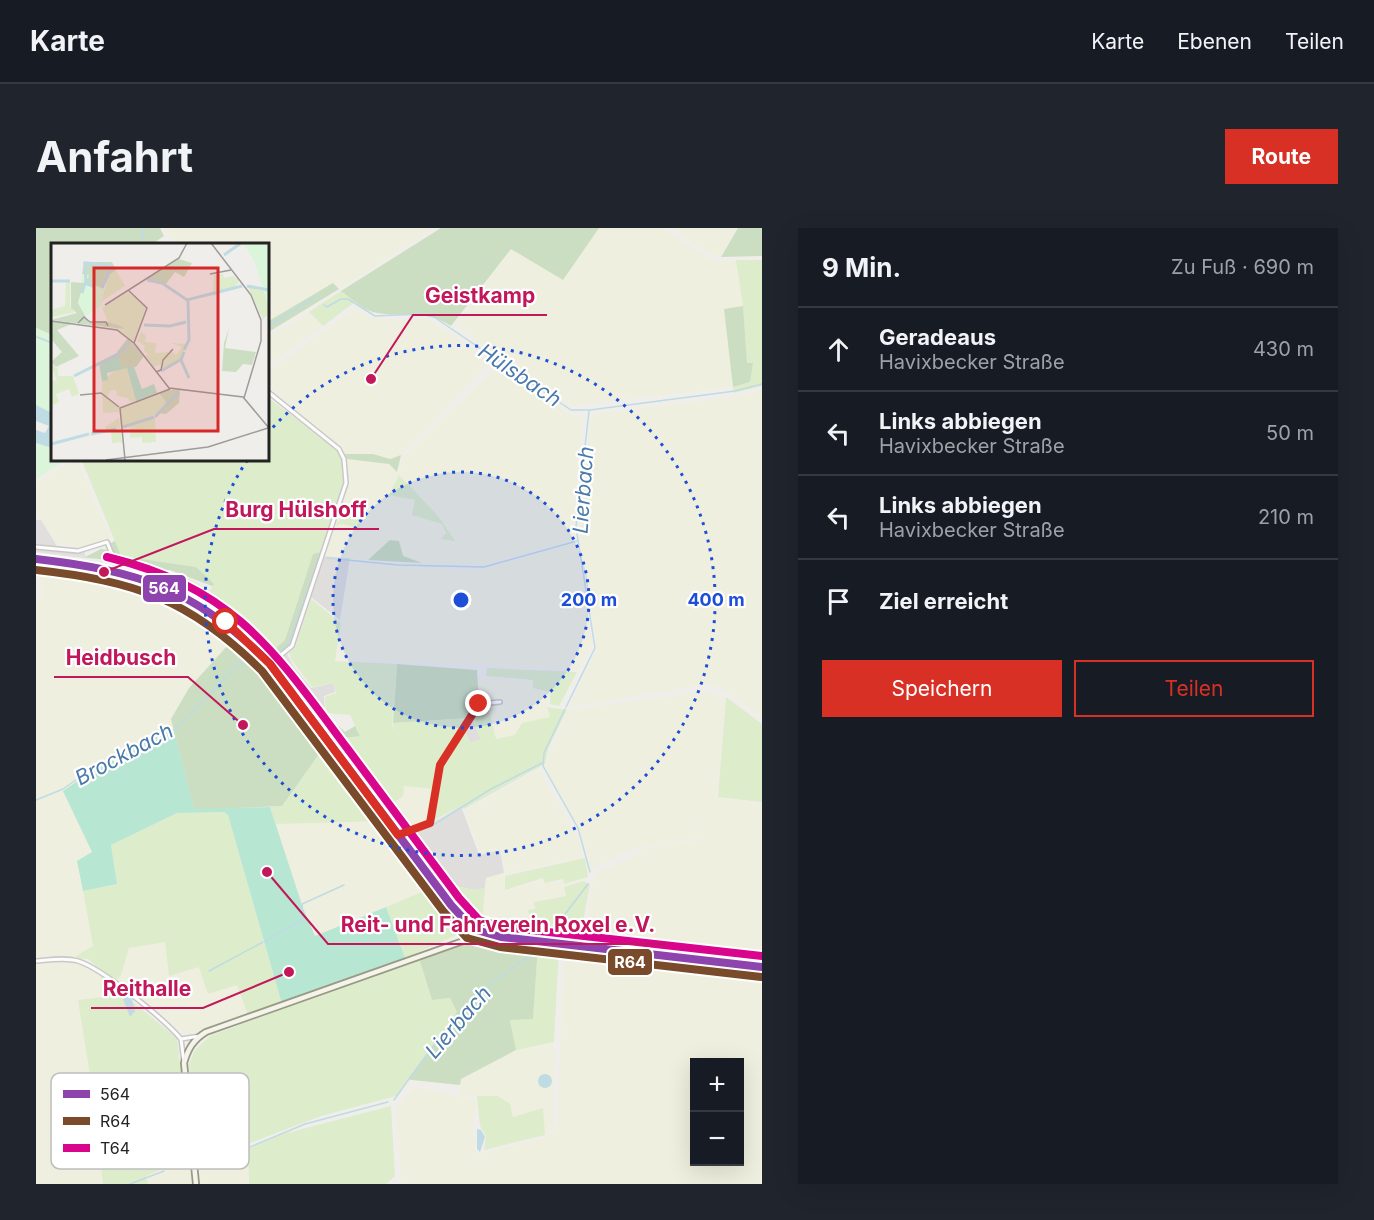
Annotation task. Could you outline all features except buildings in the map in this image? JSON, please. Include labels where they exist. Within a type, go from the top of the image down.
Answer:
[{"type":"main road","points":[[36,559],[115,569],[169,587],[204,606],[239,633],[270,664],[469,926],[483,934],[762,967]]},
{"type":"main road","points":[[466,940],[469,926]]},
{"type":"main road","points":[[185,1073],[184,1064],[189,1048],[200,1036],[483,934]]},
{"type":"main road","points":[[194,1169],[196,1184]]},
{"type":"street","points":[[268,392],[339,449],[344,459],[346,483],[292,646],[270,664]]},
{"type":"street","points":[[36,547],[78,551],[107,542],[116,564],[115,569]]},
{"type":"street","points":[[398,835],[430,823],[440,765],[479,704],[500,702]]},
{"type":"street","points":[[36,961],[77,960],[134,996],[182,1039],[184,1064]]},
{"type":"street","points":[[182,1039],[200,1036]]},
{"type":"shaded area","points":[[36,520],[41,520],[57,546],[84,551],[86,557],[36,552]]},
{"type":"shaded area","points":[[325,556],[350,558],[340,620],[311,597]]},
{"type":"shaded area","points":[[287,654],[311,688],[333,683],[335,692],[324,696],[325,714],[319,718],[278,663],[277,660]]},
{"type":"shaded area","points":[[472,719],[481,739],[470,743],[465,731]]},
{"type":"shaded area","points":[[461,806],[479,855],[500,850],[504,873],[486,878],[485,888],[474,890],[443,883],[406,833],[431,824]]},
{"type":"green space","points":[[36,228],[160,228],[164,236],[154,243],[51,243],[51,335],[36,328]]},
{"type":"green space","points":[[164,228],[434,228],[339,289],[333,283],[268,321],[268,243],[172,243]]},
{"type":"green space","points":[[441,228],[599,228],[563,280],[511,249],[451,326],[419,314],[394,315],[369,311],[341,291]]},
{"type":"green space","points":[[599,228],[663,228],[713,261],[736,260],[743,306],[724,309],[733,387],[571,406],[499,359],[457,326],[511,248],[562,280]]},
{"type":"green space","points":[[672,228],[736,228],[721,256],[709,254]]},
{"type":"green space","points":[[738,228],[762,228],[762,256],[721,257]]},
{"type":"green space","points":[[736,260],[762,260],[762,386],[734,393],[733,387],[750,382],[753,363],[747,363],[743,306]]},
{"type":"green space","points":[[333,283],[339,289],[268,332],[268,321]]},
{"type":"green space","points":[[341,291],[356,301],[323,326],[309,312]]},
{"type":"green space","points":[[743,306],[747,363],[753,363],[750,382],[733,387],[724,309]]},
{"type":"green space","points":[[355,309],[372,318],[402,320],[427,318],[491,361],[401,455],[390,459],[373,454],[345,454],[268,386],[268,371]]},
{"type":"green space","points":[[309,312],[323,326],[268,365],[268,337]]},
{"type":"green space","points":[[36,328],[51,335],[51,412],[36,405]]},
{"type":"green space","points":[[497,366],[561,409],[574,415],[583,415],[571,540],[480,565],[422,563],[402,556],[390,540],[368,560],[325,556],[351,478],[346,476],[347,459],[389,464],[399,473],[403,457]]},
{"type":"green space","points":[[762,390],[762,717],[722,688],[708,684],[569,707],[597,649],[579,535],[591,414],[734,397]]},
{"type":"green space","points":[[268,398],[337,449],[342,459],[344,472],[340,500],[321,552],[313,554],[285,640],[269,654],[219,610],[153,574],[174,573],[210,591],[213,584],[196,567],[121,556],[82,461],[268,460]]},
{"type":"green space","points":[[36,443],[51,448],[51,460],[65,460],[36,479]]},
{"type":"green space","points":[[345,454],[373,454],[390,459],[401,455],[397,472],[389,464],[347,459]]},
{"type":"green space","points":[[76,460],[111,539],[85,548],[57,544],[36,512],[36,483]]},
{"type":"green space","points":[[399,475],[438,516],[455,541],[441,539],[446,533],[442,524],[412,515],[415,500],[389,495]]},
{"type":"green space","points":[[363,505],[359,528],[342,524],[336,526],[337,522]]},
{"type":"green space","points":[[390,540],[399,541],[403,556],[422,563],[368,560]]},
{"type":"green space","points":[[115,541],[121,556],[196,567],[214,584],[212,586],[170,570],[152,570],[117,561],[109,544]]},
{"type":"green space","points":[[575,543],[592,643],[579,669],[337,659],[350,564],[478,571]]},
{"type":"green space","points":[[101,549],[108,550],[112,558],[109,560],[36,553],[85,557]]},
{"type":"green space","points":[[321,552],[291,644],[273,659],[269,654],[285,640],[313,554]]},
{"type":"green space","points":[[36,561],[90,566],[151,582],[184,597],[238,634],[189,688],[171,719],[174,731],[90,772],[92,853],[77,861],[93,946],[76,956],[76,959],[36,960],[36,601],[43,596]]},
{"type":"green space","points":[[311,599],[341,623],[335,661],[397,664],[392,724],[394,732],[393,723],[468,718],[438,764],[434,789],[404,786],[403,796],[386,808],[336,739],[360,736],[350,715],[326,713],[325,697],[336,693],[333,683],[312,687],[289,653],[295,648]]},
{"type":"green space","points":[[238,634],[269,665],[327,743],[282,806],[194,810],[171,719],[189,688]]},
{"type":"green space","points":[[397,664],[477,670],[479,704],[468,718],[393,723]]},
{"type":"green space","points":[[487,668],[577,672],[559,706],[550,704],[550,692],[533,688],[533,680],[486,676]]},
{"type":"green space","points":[[477,678],[532,681],[532,689],[550,692],[546,704],[550,717],[522,723],[515,735],[496,739],[489,710],[479,704]]},
{"type":"green space","points":[[701,692],[725,697],[717,797],[762,803],[762,960],[583,940],[595,874],[641,852],[642,849],[698,840],[696,805],[697,838],[628,850],[591,870],[582,834],[548,773],[546,764],[568,710]]},
{"type":"green space","points":[[726,697],[762,724],[762,802],[718,797]]},
{"type":"green space","points":[[480,705],[489,710],[496,739],[515,735],[522,723],[550,717],[547,707],[567,710],[548,749],[545,764],[464,809],[461,806],[432,821],[442,765],[465,731],[470,743],[481,739],[472,719]]},
{"type":"green space","points":[[325,714],[345,732],[355,726],[360,736],[336,739],[319,718]]},
{"type":"green space","points":[[174,731],[194,809],[270,807],[303,908],[315,936],[386,907],[405,958],[282,1004],[228,815],[224,812],[177,813],[111,845],[117,884],[83,891],[77,861],[92,852],[63,791],[90,772]]},
{"type":"green space","points":[[327,743],[383,821],[276,824],[270,807],[282,806]]},
{"type":"green space","points":[[539,770],[577,836],[583,857],[505,874],[502,850],[480,854],[465,811]]},
{"type":"green space","points":[[403,786],[434,789],[429,822],[403,830],[386,808],[403,796]]},
{"type":"green space","points":[[224,812],[228,815],[282,1004],[248,1015],[237,985],[208,994],[199,967],[169,976],[165,942],[129,948],[121,975],[115,982],[88,959],[76,959],[76,956],[93,946],[83,891],[117,884],[111,845],[177,813]]},
{"type":"green space","points":[[383,821],[431,888],[315,936],[303,908],[276,824]]},
{"type":"green space","points":[[585,858],[588,877],[564,884],[563,879],[545,883],[543,878],[505,890],[505,876]]},
{"type":"green space","points":[[504,873],[505,891],[542,880],[544,884],[563,881],[565,895],[534,902],[535,909],[528,910],[533,933],[479,924],[482,921],[486,878]]},
{"type":"green space","points":[[583,881],[590,884],[580,938],[533,933],[528,910],[535,909],[534,902],[566,896],[564,887]]},
{"type":"green space","points":[[443,883],[474,890],[485,888],[482,921],[479,924],[468,915]]},
{"type":"green space","points":[[431,888],[461,929],[459,934],[405,958],[386,907]]},
{"type":"green space","points":[[472,940],[538,945],[533,1019],[510,1020],[516,1050],[461,1079],[460,1085],[408,1079],[457,1012],[450,998],[432,1000],[419,958]]},
{"type":"green space","points":[[165,941],[199,967],[237,985],[248,1015],[186,1035],[115,982],[121,975],[129,948]]},
{"type":"green space","points":[[538,945],[559,948],[554,1042],[516,1050],[510,1020],[533,1019]]},
{"type":"green space","points":[[564,952],[762,974],[762,1184],[401,1184],[396,1108],[415,1087],[476,1100],[473,1134],[476,1155],[544,1138],[557,1129]]},
{"type":"green space","points":[[419,958],[432,1000],[450,998],[457,1012],[396,1096],[321,1116],[249,1143],[249,1073],[190,1073],[189,1064],[195,1050],[210,1036]]},
{"type":"green space","points":[[36,962],[76,962],[101,976],[104,997],[79,1000],[91,1073],[51,1073],[51,1169],[101,1169],[103,1184],[36,1184]]},
{"type":"green space","points":[[101,976],[177,1038],[181,1073],[90,1073],[78,1000],[104,997]]},
{"type":"green space","points":[[554,1043],[553,1128],[545,1135],[543,1108],[513,1117],[498,1096],[459,1096],[461,1079],[517,1050]]},
{"type":"green space","points":[[477,1096],[498,1096],[510,1104],[513,1117],[543,1108],[545,1135],[484,1150],[486,1136],[480,1126]]},
{"type":"green space","points":[[391,1106],[395,1176],[386,1184],[249,1184],[249,1149],[283,1134]]},
{"type":"green space","points":[[101,1169],[162,1169],[146,1176],[148,1184],[103,1184]]},
{"type":"green space","points":[[162,1169],[190,1169],[192,1184],[148,1184],[146,1177]]},
{"type":"green space","points":[[200,1169],[248,1169],[248,1184],[201,1184]]},
{"type":"water","points":[[36,405],[51,412],[51,448],[36,443],[36,430],[45,433],[49,426],[36,421]]},
{"type":"water","points":[[127,996],[132,999],[135,1011],[130,1017],[123,999]]},
{"type":"water","points":[[545,1074],[550,1076],[552,1081],[550,1086],[545,1088],[540,1086],[538,1081],[540,1076]]},
{"type":"water","points":[[477,1129],[481,1130],[485,1137],[480,1152],[477,1149]]},
{"type":"waterway","points":[[143,228],[143,243]]},
{"type":"waterway","name":"Hülsbach","points":[[268,326],[317,296]]},
{"type":"waterway","name":"Hülsbach","points":[[324,305],[327,307],[341,299],[348,299],[375,316],[420,314],[434,317],[571,410],[590,410],[735,391],[762,384]]},
{"type":"waterway","points":[[37,337],[51,343]]},
{"type":"waterway","name":"Lierbach","points":[[566,707],[595,648],[576,527],[589,411]]},
{"type":"waterway","name":"Brockbach","points":[[327,558],[398,565],[484,567],[577,541]]},
{"type":"waterway","name":"Brockbach","points":[[273,655],[289,643],[319,557]]},
{"type":"waterway","name":"Brockbach","points":[[36,800],[63,789],[90,770],[177,728],[238,664],[263,661]]},
{"type":"waterway","name":"Lierbach","points":[[565,709],[544,753],[543,766],[578,828],[590,872]]},
{"type":"waterway","points":[[405,834],[430,827],[491,789],[542,763]]},
{"type":"waterway","name":"Lierbach","points":[[550,934],[588,884]]},
{"type":"waterway","points":[[265,941],[300,921],[303,918],[302,904],[344,885]]},
{"type":"waterway","points":[[209,971],[263,942]]},
{"type":"waterway","name":"Lierbach","points":[[535,953],[544,947]]},
{"type":"waterway","name":"Lierbach","points":[[394,1100],[439,1039],[473,1002],[511,969],[532,955]]},
{"type":"waterway","points":[[105,987],[111,987],[128,996]]},
{"type":"waterway","name":"Lierbach","points":[[249,1147],[305,1124],[388,1102]]},
{"type":"waterway","name":"Lierbach","points":[[130,1184],[164,1171]]},
{"type":"transit line","name":"T64","points":[[107,557],[151,570],[188,586],[219,605],[247,627],[296,681],[459,898],[479,920],[503,927],[762,956]]},
{"type":"transit line","name":"564","points":[[36,559],[106,570],[164,588],[191,601],[243,638],[270,664],[451,905],[473,929],[501,937],[762,967]]},
{"type":"transit line","name":"R64","points":[[36,570],[103,580],[159,598],[185,610],[236,646],[262,671],[443,911],[467,938],[500,947],[761,977]]},
{"type":"place","name":"Geistkamp","points":[[371,379]]},
{"type":"place","name":"Burg Hülshoff","points":[[104,572]]},
{"type":"place","name":"Heidbusch","points":[[243,725]]},
{"type":"place","name":"Reit- und Fahrverein Roxel e.V.","points":[[267,872]]},
{"type":"place","name":"Reithalle","points":[[289,972]]},
{"type":"route","points":[[226,622],[270,664],[398,835],[430,823],[433,818],[440,765],[479,704]]}]
